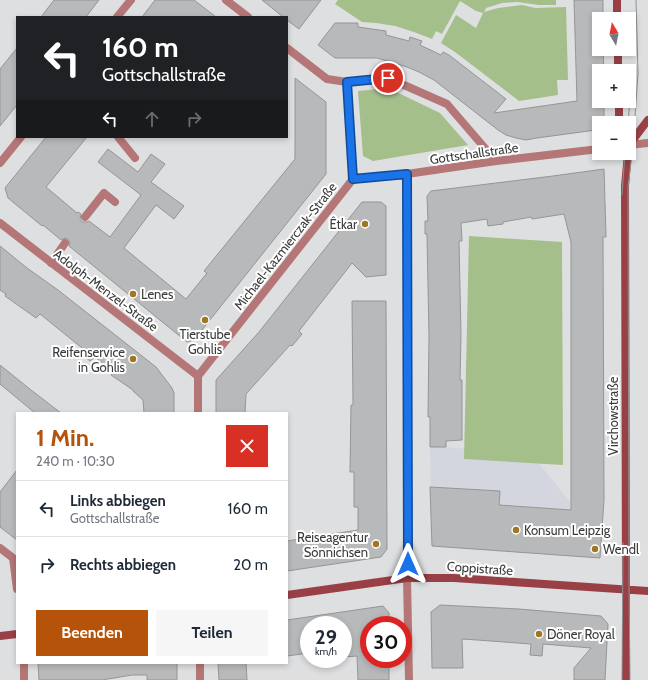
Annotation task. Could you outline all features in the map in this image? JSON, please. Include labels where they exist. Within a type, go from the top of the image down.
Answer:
[{"type":"main road","points":[[617,0],[617,12]]},
{"type":"main road","points":[[636,136],[648,120]]},
{"type":"main road","name":"Virchowstraße","points":[[626,680],[625,186],[627,160]]},
{"type":"main road","name":"Coppistraße","points":[[288,595],[407,578],[454,578],[648,591]]},
{"type":"main road","points":[[0,636],[16,634]]},
{"type":"street","points":[[118,16],[130,0]]},
{"type":"street","points":[[226,0],[247,16]]},
{"type":"street","points":[[288,49],[327,79],[347,82],[388,78],[447,104],[496,161]]},
{"type":"street","name":"Michael-Kazmierczak-Straße","points":[[198,376],[353,179],[347,82]]},
{"type":"street","points":[[0,163],[20,138]]},
{"type":"street","points":[[119,138],[135,158]]},
{"type":"street","points":[[636,144],[648,143]]},
{"type":"street","name":"Gottschallstraße","points":[[353,179],[407,174],[496,161],[592,150]]},
{"type":"street","points":[[407,174],[407,578],[409,680]]},
{"type":"street","points":[[85,217],[104,193],[115,202]]},
{"type":"street","name":"Adolph-Menzel-Straße","points":[[0,223],[198,376]]},
{"type":"street","points":[[51,262],[66,243]]},
{"type":"street","points":[[198,376],[198,412]]},
{"type":"street","points":[[0,548],[12,558],[16,583]]},
{"type":"street","points":[[24,664],[24,680]]},
{"type":"street","points":[[200,664],[200,680]]},
{"type":"shaded area","points":[[430,447],[446,447],[532,455],[571,503],[600,558],[432,546]]},
{"type":"green space","points":[[338,0],[556,0],[556,5],[539,5],[517,2],[502,3],[486,8],[484,12],[498,8],[522,5],[535,8],[566,7],[568,80],[557,80],[558,95],[519,101],[441,43],[456,15],[476,28],[483,13],[476,11],[460,1],[442,34],[436,31],[432,39],[395,26],[362,22],[335,4]]},
{"type":"green space","points":[[388,88],[440,113],[468,145],[373,161],[363,156],[358,91]]},
{"type":"green space","points":[[469,236],[562,242],[563,465],[464,459]]},
{"type":"building","points":[[54,0],[99,0],[87,16],[42,16]]},
{"type":"building","points":[[155,0],[194,0],[215,16],[143,16]]},
{"type":"building","points":[[262,0],[321,0],[299,29],[288,21],[288,16],[282,16]]},
{"type":"building","points":[[574,0],[603,0],[603,12],[592,12],[592,56],[603,56],[604,64],[592,64],[592,108],[604,108],[604,116],[592,116],[592,131],[526,140],[506,135],[434,80],[419,72],[377,58],[335,58],[318,45],[335,23],[358,23],[358,27],[386,31],[386,35],[409,41],[410,37],[422,41],[420,45],[441,55],[443,52],[449,55],[506,99],[494,113],[577,101]]},
{"type":"building","points":[[16,49],[16,106],[0,126],[0,69]]},
{"type":"building","points":[[295,78],[326,102],[326,174],[194,340],[187,342],[69,246],[70,243],[68,239],[65,238],[61,240],[8,198],[5,188],[45,138],[86,138],[46,187],[77,213],[78,212],[81,214],[80,219],[82,222],[89,221],[110,237],[141,195],[98,162],[108,149],[138,172],[151,154],[165,164],[151,182],[184,206],[174,219],[156,205],[124,248],[186,299],[207,273],[204,271],[295,159]]},
{"type":"building","points":[[604,169],[606,237],[603,237],[604,500],[600,558],[432,546],[430,487],[500,491],[499,505],[571,510],[571,242],[564,214],[532,219],[531,217],[488,226],[487,219],[461,223],[462,241],[459,241],[462,440],[446,441],[446,447],[430,447],[430,417],[428,417],[429,336],[427,234],[425,234],[425,221],[428,221],[427,196],[431,191]]},
{"type":"building","points":[[362,202],[381,202],[386,206],[386,275],[366,277],[352,263],[299,331],[302,334],[292,346],[290,345],[246,394],[245,412],[216,412],[216,380],[259,332]]},
{"type":"building","points":[[0,246],[156,367],[172,388],[174,393],[174,412],[144,412],[143,400],[133,390],[111,375],[113,372],[95,357],[90,361],[79,352],[82,348],[40,314],[36,318],[5,296],[6,294],[0,290]]},
{"type":"building","points":[[352,301],[386,301],[387,549],[381,557],[288,571],[288,541],[358,530],[358,507],[354,507],[354,472],[350,472],[351,405],[353,405]]},
{"type":"building","points":[[0,365],[60,412],[34,412],[0,384]]},
{"type":"building","points":[[16,471],[16,539],[0,527],[0,492]]},
{"type":"building","points":[[440,605],[519,609],[601,616],[608,624],[605,680],[574,680],[574,668],[591,648],[543,644],[542,656],[530,655],[531,644],[462,639],[463,668],[432,668],[431,612]]},
{"type":"building","points":[[383,606],[389,613],[389,616],[360,616],[360,668],[389,668],[389,680],[358,680],[357,656],[352,656],[352,616],[314,616]]},
{"type":"building","points":[[300,618],[300,654],[288,656],[288,620]]},
{"type":"building","points":[[38,664],[177,664],[177,680],[147,680],[147,675],[132,675],[102,680],[39,680]]},
{"type":"building","points":[[218,664],[246,664],[247,680],[219,680]]},
{"type":"tram line","points":[[630,680],[628,187],[633,145],[638,73],[636,0]]},
{"type":"tram line","points":[[629,108],[629,116]]},
{"type":"tram line","points":[[622,195],[624,160]]},
{"type":"tram line","points":[[622,680],[623,543]]},
{"type":"place","name":"Êtkar","points":[[365,224]]},
{"type":"place","name":"Lenes","points":[[133,294]]},
{"type":"place","name":"Tierstube Gohlis","points":[[205,320]]},
{"type":"place","name":"Reifenservice in Gohlis","points":[[133,359]]},
{"type":"place","name":"Konsum Leipzig","points":[[516,530]]},
{"type":"place","name":"Reiseagentur Sönnichsen","points":[[376,544]]},
{"type":"place","name":"Wendl","points":[[595,549]]},
{"type":"place","name":"Döner Royal","points":[[539,634]]},
{"type":"route","points":[[388,78],[347,82],[353,179],[407,174],[408,564]]}]
